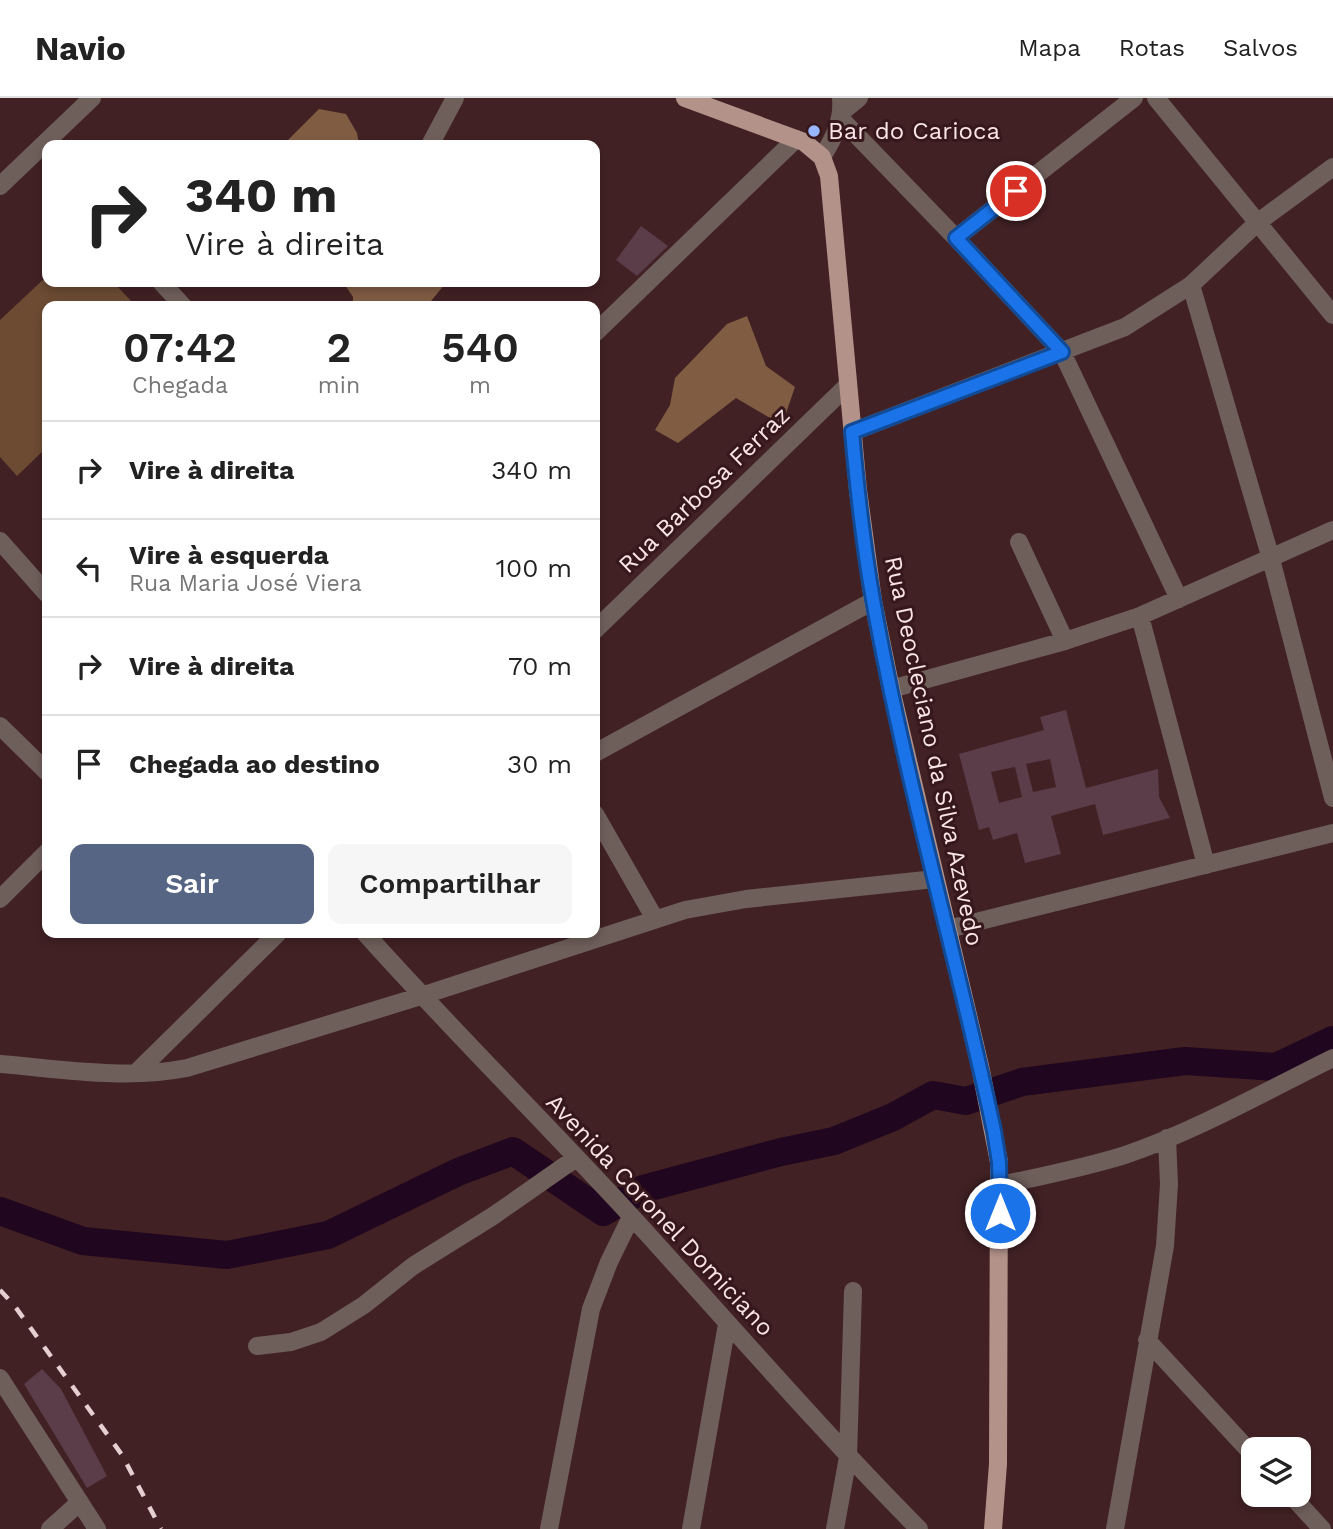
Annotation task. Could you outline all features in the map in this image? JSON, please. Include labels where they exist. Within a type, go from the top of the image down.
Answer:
[{"type":"main road","points":[[685,98],[796,139],[822,157]]},
{"type":"main road","name":"Rua Deocleciano da Silva Azevedo","points":[[822,157],[832,193],[852,432],[864,547],[873,601],[998,1148],[998,1464],[993,1529]]},
{"type":"street","points":[[52,140],[92,98]]},
{"type":"street","points":[[433,140],[455,98]]},
{"type":"street","points":[[822,157],[842,109],[859,98]]},
{"type":"street","points":[[956,238],[1134,98]]},
{"type":"street","points":[[1156,98],[1333,315]]},
{"type":"street","points":[[842,109],[1062,352],[1179,599]]},
{"type":"street","points":[[600,328],[796,139]]},
{"type":"street","points":[[0,186],[42,150]]},
{"type":"street","points":[[852,432],[1125,327],[1191,285],[1257,223],[1333,167]]},
{"type":"street","points":[[1191,285],[1271,559],[1333,798]]},
{"type":"street","points":[[166,287],[178,301]]},
{"type":"street","name":"Rua Barbosa Ferraz","points":[[600,625],[848,385]]},
{"type":"street","points":[[891,689],[1065,641],[1140,616],[1333,530]]},
{"type":"street","points":[[0,541],[42,588]]},
{"type":"street","points":[[1019,541],[1065,641]]},
{"type":"street","points":[[600,750],[873,601]]},
{"type":"street","points":[[1140,616],[1206,865]]},
{"type":"street","points":[[0,726],[42,767]]},
{"type":"street","points":[[600,823],[655,919]]},
{"type":"street","points":[[948,929],[1333,833]]},
{"type":"street","points":[[0,899],[42,857]]},
{"type":"street","points":[[600,937],[717,903],[935,879]]},
{"type":"street","points":[[136,1073],[273,938]]},
{"type":"street","name":"Avenida Coronel Domiciano","points":[[369,938],[421,996],[594,1177],[848,1458],[919,1529]]},
{"type":"street","points":[[0,1064],[136,1073],[187,1068],[597,938]]},
{"type":"street","points":[[1000,1185],[1092,1165],[1128,1154],[1333,1058]]},
{"type":"street","points":[[1115,1529],[1169,1216],[1167,1138]]},
{"type":"street","points":[[257,1346],[291,1342],[321,1332],[364,1305],[413,1266],[493,1216],[576,1158]]},
{"type":"street","points":[[549,1529],[591,1309],[627,1213]]},
{"type":"street","points":[[835,1529],[848,1458],[853,1291]]},
{"type":"street","points":[[691,1529],[727,1324]]},
{"type":"street","points":[[1147,1340],[1241,1442]]},
{"type":"street","points":[[0,1378],[97,1529]]},
{"type":"street","points":[[50,1529],[80,1502]]},
{"type":"street","points":[[1302,1507],[1322,1529]]},
{"type":"shaded area","points":[[319,109],[346,114],[358,140],[288,140]]},
{"type":"shaded area","points":[[42,281],[42,287],[118,287],[131,301],[42,301],[42,452],[17,476],[0,457],[0,320]]},
{"type":"shaded area","points":[[346,287],[443,287],[431,301],[353,301]]},
{"type":"shaded area","points":[[747,316],[766,366],[795,387],[782,425],[736,398],[678,443],[655,430],[670,405],[675,378],[727,324]]},
{"type":"building","points":[[641,226],[668,246],[637,276],[616,260]]},
{"type":"building","points":[[1066,710],[1086,788],[1158,769],[1159,797],[1170,818],[1103,835],[1095,804],[1051,816],[1061,854],[1025,863],[1017,833],[993,840],[989,827],[979,830],[959,754],[1044,730],[1040,717]],"holes":[[[1050,759],[1056,787],[1033,792],[1026,764]],[[1015,767],[1022,797],[999,803],[991,772]]]},
{"type":"building","points":[[42,1369],[61,1389],[107,1476],[87,1488],[24,1384]]},
{"type":"waterway","points":[[0,1211],[83,1241],[227,1255],[328,1235],[458,1172],[513,1151],[603,1212],[643,1189],[781,1152],[834,1141],[893,1117],[933,1095],[966,1101],[1022,1082],[1185,1061],[1276,1067],[1333,1040]]},
{"type":"railway","points":[[0,1290],[14,1305],[122,1455],[161,1529]]},
{"type":"place","name":"Bar do Carioca","points":[[814,131]]},
{"type":"route","points":[[1000,1213],[998,1148],[873,601],[864,547],[852,432],[1062,352],[956,238],[1016,191]]}]
